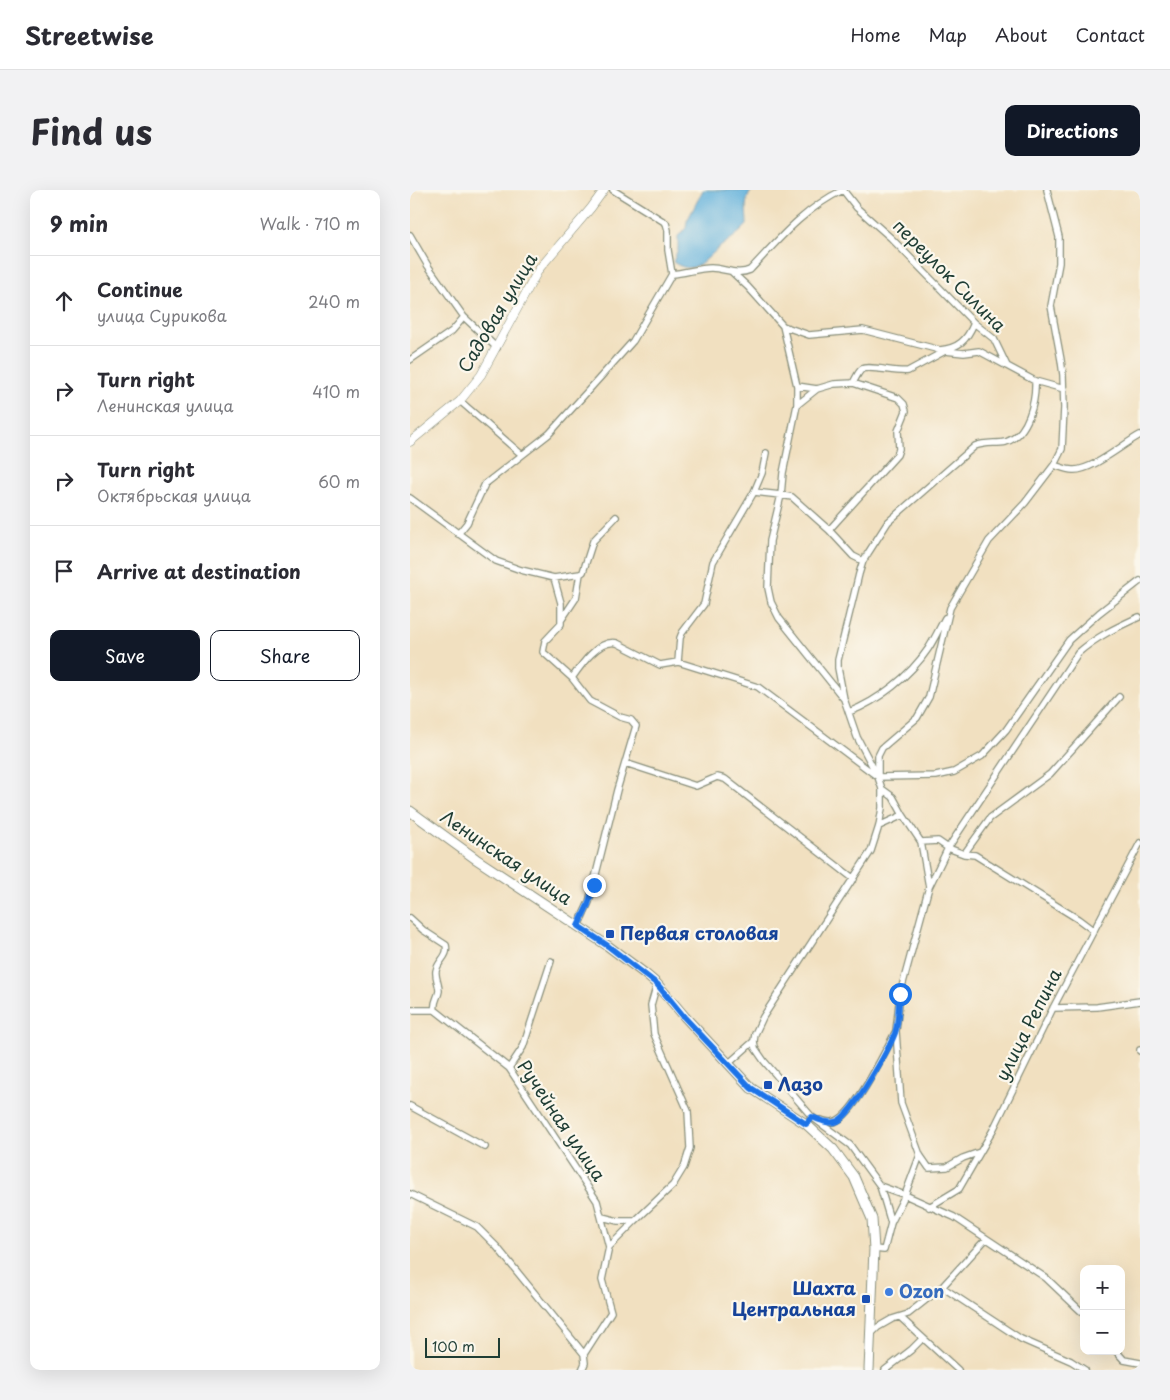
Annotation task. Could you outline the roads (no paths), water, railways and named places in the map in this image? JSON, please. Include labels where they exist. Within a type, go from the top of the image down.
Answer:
[{"type":"main road","name":"Ленинская улица","points":[[411,813],[476,859],[608,946],[657,984],[684,1017],[751,1088],[809,1121]]},
{"type":"main road","points":[[809,1121],[854,1177],[872,1220],[874,1249],[868,1370]]},
{"type":"street","name":"Садовая улица","points":[[410,442],[460,400],[481,375],[539,269],[604,190]]},
{"type":"street","points":[[458,534],[467,523],[485,484],[548,434],[633,341],[672,274],[666,223],[613,190]]},
{"type":"street","points":[[672,274],[710,268],[732,272],[750,270],[799,218],[826,198],[843,190]]},
{"type":"street","name":"переулок Силина","points":[[843,190],[857,208],[891,238],[974,323],[994,339],[1007,366]]},
{"type":"street","points":[[878,776],[878,756],[882,748],[917,718],[929,697],[950,608],[989,541],[1025,503],[1054,465],[1062,448],[1064,389],[1061,360],[1051,306],[1059,264],[1058,237],[1047,190]]},
{"type":"street","points":[[410,235],[428,266],[464,317],[497,348]]},
{"type":"street","points":[[732,272],[783,326],[797,386],[797,405],[783,473],[781,495],[770,541],[768,564],[770,602],[779,618],[844,699]]},
{"type":"street","points":[[410,360],[452,331],[464,317]]},
{"type":"street","points":[[853,383],[860,372],[866,368],[908,371],[943,351],[961,344],[970,333],[974,323]]},
{"type":"street","points":[[783,326],[809,335],[863,330],[943,351],[964,353],[979,351],[1035,381],[1064,389]]},
{"type":"street","points":[[896,1031],[872,1077],[848,1112],[838,1121],[828,1123],[809,1121],[755,1048],[754,1041],[755,1034],[763,1017],[871,851],[879,826],[882,808],[882,789],[878,776],[857,737],[844,699],[838,660],[858,574],[863,561],[888,522],[975,446],[982,443],[1007,441],[1020,431],[1033,410],[1036,391],[1035,381]]},
{"type":"street","points":[[797,405],[817,389],[834,384],[853,383],[898,398],[904,404],[906,411],[898,430],[899,450],[897,455],[829,530]]},
{"type":"street","points":[[797,386],[817,389]]},
{"type":"street","points":[[460,400],[521,454]]},
{"type":"street","points":[[1054,465],[1067,470],[1077,470],[1096,463],[1140,435]]},
{"type":"street","points":[[678,662],[682,633],[704,604],[713,562],[754,492],[762,473],[766,453]]},
{"type":"street","points":[[754,492],[792,497],[829,530],[853,556],[863,561]]},
{"type":"street","points":[[410,498],[496,561],[554,578],[580,574]]},
{"type":"street","points":[[562,618],[576,598],[580,574],[583,572],[593,541],[616,517]]},
{"type":"street","points":[[554,578],[561,603],[562,618],[561,624],[545,641],[543,652],[572,678],[590,702],[620,717],[631,720],[636,726],[590,902],[578,926]]},
{"type":"street","points":[[572,678],[580,666],[598,649],[612,642],[660,665],[678,662],[758,687],[878,776],[936,776],[954,772],[982,756],[1006,730],[1069,640],[1099,612],[1140,581]]},
{"type":"street","points":[[849,712],[866,705],[910,670],[928,649],[948,617]]},
{"type":"street","points":[[981,1152],[963,1158],[947,1167],[929,1168],[920,1155],[901,1103],[896,1031],[900,994],[929,887],[948,848],[1078,653],[1091,642],[1140,617]]},
{"type":"street","points":[[964,854],[990,818],[1050,774],[1119,697]]},
{"type":"street","points":[[625,763],[696,786],[717,777],[725,779],[854,879]]},
{"type":"street","points":[[882,789],[893,797],[920,842],[929,887]]},
{"type":"street","points":[[879,826],[903,815]]},
{"type":"street","points":[[920,842],[938,841],[948,848],[964,854],[975,855],[1078,919],[1094,932]]},
{"type":"street","name":"улица Репина","points":[[929,1207],[960,1189],[993,1130],[1053,1008],[1140,843]]},
{"type":"street","points":[[410,918],[446,945],[447,949],[447,954],[436,969],[439,991],[434,1001],[435,1010],[410,1010]]},
{"type":"street","points":[[509,1068],[523,1047],[551,961]]},
{"type":"street","points":[[610,1247],[674,1185],[684,1167],[690,1148],[688,1111],[654,1034],[651,1005],[657,984]]},
{"type":"street","points":[[1053,1008],[1097,1006],[1140,1001]]},
{"type":"street","name":"Ручейная улица","points":[[435,1010],[509,1068],[597,1201],[610,1247],[602,1280],[611,1312],[584,1354]]},
{"type":"street","points":[[728,1064],[754,1041]]},
{"type":"street","points":[[410,1106],[485,1147]]},
{"type":"street","name":"Ленинская улица","points":[[809,1121],[832,1130],[850,1145],[880,1186]]},
{"type":"street","points":[[832,1130],[833,1149]]},
{"type":"street","points":[[874,1249],[884,1250],[891,1223],[905,1195],[920,1155]]},
{"type":"street","points":[[880,1186],[954,1217],[1046,1278],[1080,1310]]},
{"type":"street","points":[[880,1186],[891,1223]]},
{"type":"street","points":[[410,1194],[477,1227],[497,1247],[584,1354],[585,1363],[582,1370]]},
{"type":"street","points":[[602,1217],[618,1221],[635,1221]]},
{"type":"street","points":[[869,1335],[892,1319],[908,1314],[942,1287],[986,1238]]},
{"type":"street","points":[[942,1287],[1021,1339],[1071,1361],[1085,1370]]},
{"type":"street","points":[[900,1317],[958,1370]]},
{"type":"street","points":[[885,1370],[923,1338]]},
{"type":"street","points":[[1120,1355],[1124,1360],[1140,1363]]},
{"type":"water","points":[[703,190],[752,190],[746,202],[747,225],[699,265],[688,268],[673,262],[678,249],[678,236],[686,228],[687,221]]},
{"type":"place","name":"Первая столовая","points":[[610,934]]},
{"type":"place","name":"Лазо","points":[[768,1085]]},
{"type":"place","name":"Ozon","points":[[889,1292]]},
{"type":"place","name":"Шахта Центральная","points":[[866,1299]]}]
